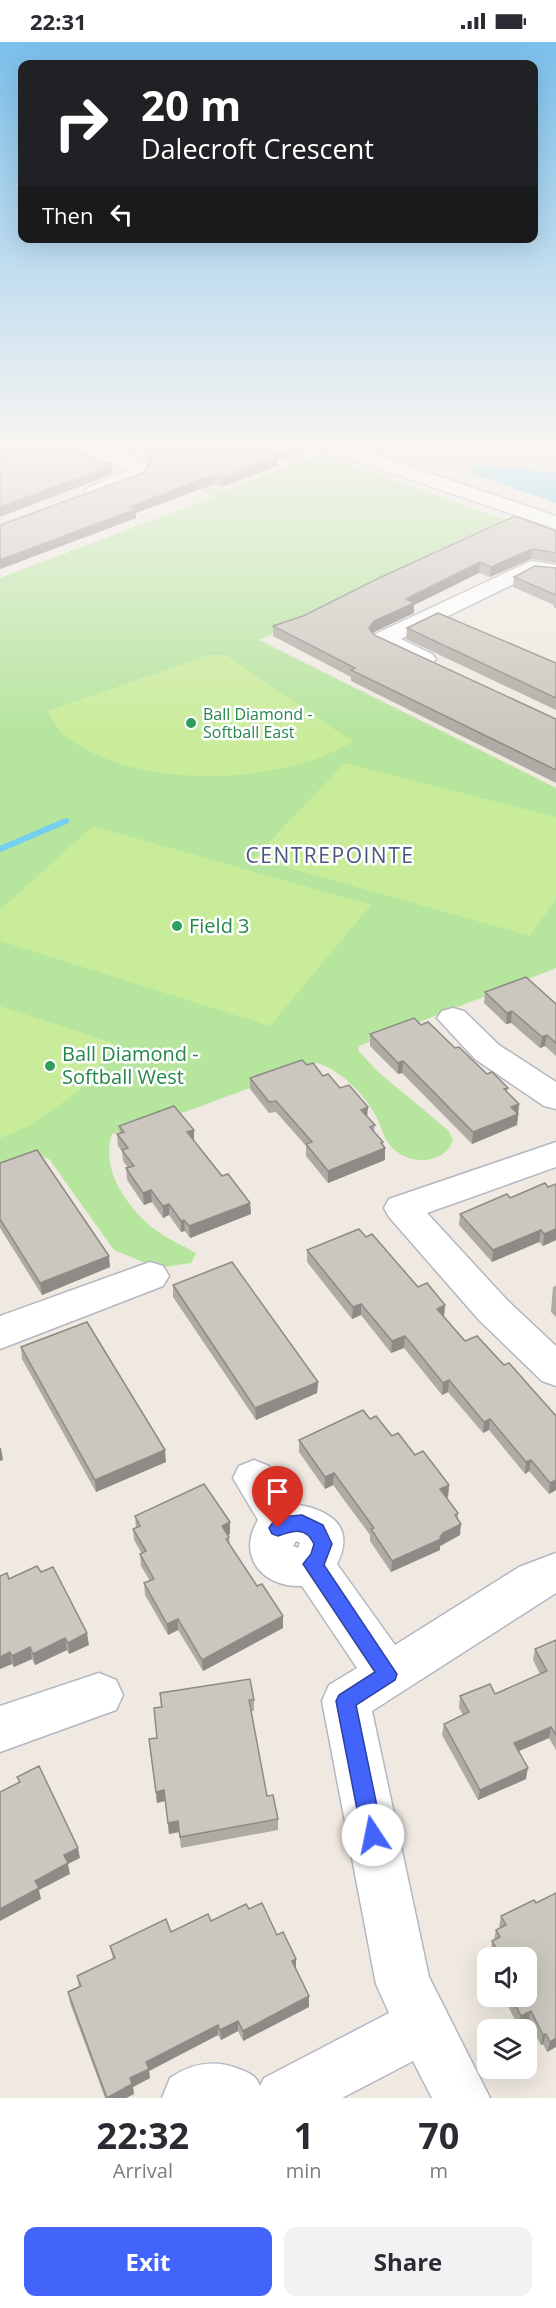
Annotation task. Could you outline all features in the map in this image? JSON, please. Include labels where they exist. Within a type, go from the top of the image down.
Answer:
[{"type":"street","points":[[443,668],[383,639],[531,567],[556,571]]},
{"type":"street","points":[[453,1018],[487,1052],[556,1098]]},
{"type":"street","points":[[556,1154],[402,1208],[493,1310],[556,1370]]},
{"type":"street","points":[[4,1322],[150,1276]]},
{"type":"street","points":[[254,1478],[285,1524],[302,1522],[317,1530],[321,1536],[322,1551],[312,1564],[388,1674]]},
{"type":"street","points":[[462,2098],[403,1984],[346,1701],[535,1581],[556,1572]]},
{"type":"street","points":[[0,1729],[99,1695]]},
{"type":"street","points":[[284,2098],[424,2025]]},
{"type":"street","points":[[190,2098],[209,2090],[221,2090],[237,2098]]},
{"type":"green space","points":[[92,543],[464,543],[259,640],[556,788],[556,968],[359,1046],[358,1050],[377,1071],[449,1131],[453,1140],[441,1155],[423,1160],[404,1156],[396,1151],[387,1141],[377,1118],[360,1093],[335,1071],[317,1063],[185,1112],[112,1134],[109,1159],[112,1171],[116,1183],[130,1205],[153,1228],[196,1253],[191,1263],[164,1267],[150,1265],[114,1250],[49,1159],[41,1156],[0,1169],[0,578]]},
{"type":"green space","name":"Ball Diamond - Softball East","points":[[210,655],[226,655],[353,742],[322,757],[282,768],[251,774],[185,775],[121,764],[92,752],[66,737],[47,711]]},
{"type":"green space","points":[[345,763],[556,817],[556,899],[530,936],[254,858]]},
{"type":"green space","name":"Field 3","points":[[93,826],[371,905],[270,1026],[0,941],[0,910]]},
{"type":"green space","name":"Ball Diamond - Softball West","points":[[0,1006],[115,1044],[84,1087],[32,1125],[0,1138]]},
{"type":"building","points":[[0,543],[45,543],[0,560]]},
{"type":"building","points":[[456,543],[556,543],[556,553],[532,549],[491,567],[480,562],[406,599],[414,603],[374,621],[369,628],[374,635],[556,719],[556,770],[351,670],[355,668],[273,626],[303,616]]},
{"type":"building","points":[[535,566],[556,568],[556,595],[514,577]]},
{"type":"building","points":[[438,613],[556,663],[556,698],[407,628]]},
{"type":"building","points":[[526,977],[556,1004],[556,1043],[547,1035],[542,1037],[512,1011],[507,1013],[485,992]]},
{"type":"building","points":[[414,1018],[421,1025],[428,1022],[487,1074],[492,1072],[508,1088],[504,1089],[519,1104],[511,1107],[518,1114],[473,1132],[403,1061],[398,1063],[370,1034]]},
{"type":"building","points":[[302,1060],[307,1065],[313,1063],[323,1076],[328,1074],[340,1088],[349,1085],[368,1107],[361,1110],[375,1125],[370,1127],[383,1142],[381,1143],[385,1148],[328,1171],[306,1144],[312,1142],[276,1101],[269,1102],[250,1078]]},
{"type":"building","points":[[174,1106],[194,1130],[187,1132],[222,1176],[228,1174],[250,1203],[189,1226],[184,1220],[181,1221],[169,1204],[163,1206],[151,1190],[143,1193],[126,1168],[134,1166],[122,1150],[128,1148],[117,1134],[124,1132],[119,1126]]},
{"type":"building","points":[[37,1150],[109,1256],[40,1283],[0,1219],[0,1163]]},
{"type":"building","points":[[545,1183],[548,1187],[556,1184],[556,1229],[544,1234],[541,1230],[493,1250],[460,1214],[507,1194],[510,1198]]},
{"type":"building","points":[[359,1229],[366,1237],[372,1234],[418,1287],[427,1283],[445,1305],[437,1309],[465,1341],[477,1336],[504,1365],[509,1363],[556,1416],[556,1480],[550,1483],[531,1460],[526,1462],[490,1419],[484,1422],[449,1380],[443,1383],[405,1336],[392,1341],[361,1304],[353,1307],[307,1250]]},
{"type":"building","points":[[232,1262],[318,1382],[255,1408],[173,1285]]},
{"type":"building","points":[[87,1322],[165,1450],[95,1480],[21,1347]]},
{"type":"building","points":[[363,1410],[370,1419],[376,1416],[392,1436],[398,1433],[415,1455],[423,1451],[449,1485],[440,1489],[458,1513],[455,1515],[461,1524],[443,1533],[441,1539],[392,1561],[371,1529],[374,1528],[334,1473],[325,1477],[299,1440]]},
{"type":"building","points":[[204,1484],[230,1522],[222,1526],[229,1537],[226,1539],[257,1586],[262,1584],[283,1616],[202,1660],[178,1619],[167,1624],[144,1583],[154,1579],[140,1554],[146,1551],[133,1529],[140,1526],[135,1516]]},
{"type":"building","points":[[37,1566],[41,1572],[53,1567],[87,1633],[68,1643],[65,1638],[33,1654],[30,1647],[12,1656],[10,1652],[0,1657],[0,1576],[7,1573],[9,1579]]},
{"type":"building","points":[[556,1640],[556,1735],[551,1727],[514,1743],[528,1768],[480,1790],[444,1724],[469,1712],[460,1696],[490,1684],[495,1694],[547,1671],[535,1649]]},
{"type":"building","points":[[250,1679],[254,1700],[249,1700],[267,1796],[273,1795],[278,1819],[180,1837],[178,1821],[168,1823],[164,1790],[156,1792],[149,1739],[157,1738],[154,1708],[162,1707],[160,1693]]},
{"type":"building","points":[[39,1766],[78,1848],[64,1855],[68,1863],[35,1881],[39,1888],[0,1909],[0,1792],[20,1782],[17,1777]]},
{"type":"building","points":[[556,1893],[556,2038],[550,2042],[546,2034],[543,2035],[531,2011],[521,2016],[516,2007],[537,2007],[537,1947],[496,1947],[492,1941],[500,1937],[496,1930],[506,1925],[501,1916],[534,1900],[536,1903]]},
{"type":"building","points":[[262,1903],[277,1935],[283,1932],[296,1959],[292,1961],[309,1996],[243,2031],[238,2021],[220,2030],[218,2025],[146,2062],[149,2069],[130,2078],[132,2084],[107,2098],[68,1992],[81,1986],[77,1976],[115,1958],[110,1946],[166,1919],[171,1932],[208,1914],[211,1921],[246,1904],[249,1909]]},
{"type":"waterway","points":[[0,849],[66,821]]},
{"type":"place","name":"Ball Diamond - Softball East","points":[[191,723]]},
{"type":"place","name":"Field 3","points":[[177,926]]},
{"type":"place","name":"Ball Diamond - Softball West","points":[[50,1066]]},
{"type":"district","name":"CENTREPOINTE","points":[[330,856]]},
{"type":"route","points":[[278,1528],[285,1524],[302,1522],[317,1530],[323,1544],[322,1551],[319,1558],[312,1564],[388,1674],[346,1701],[373,1835]]}]
